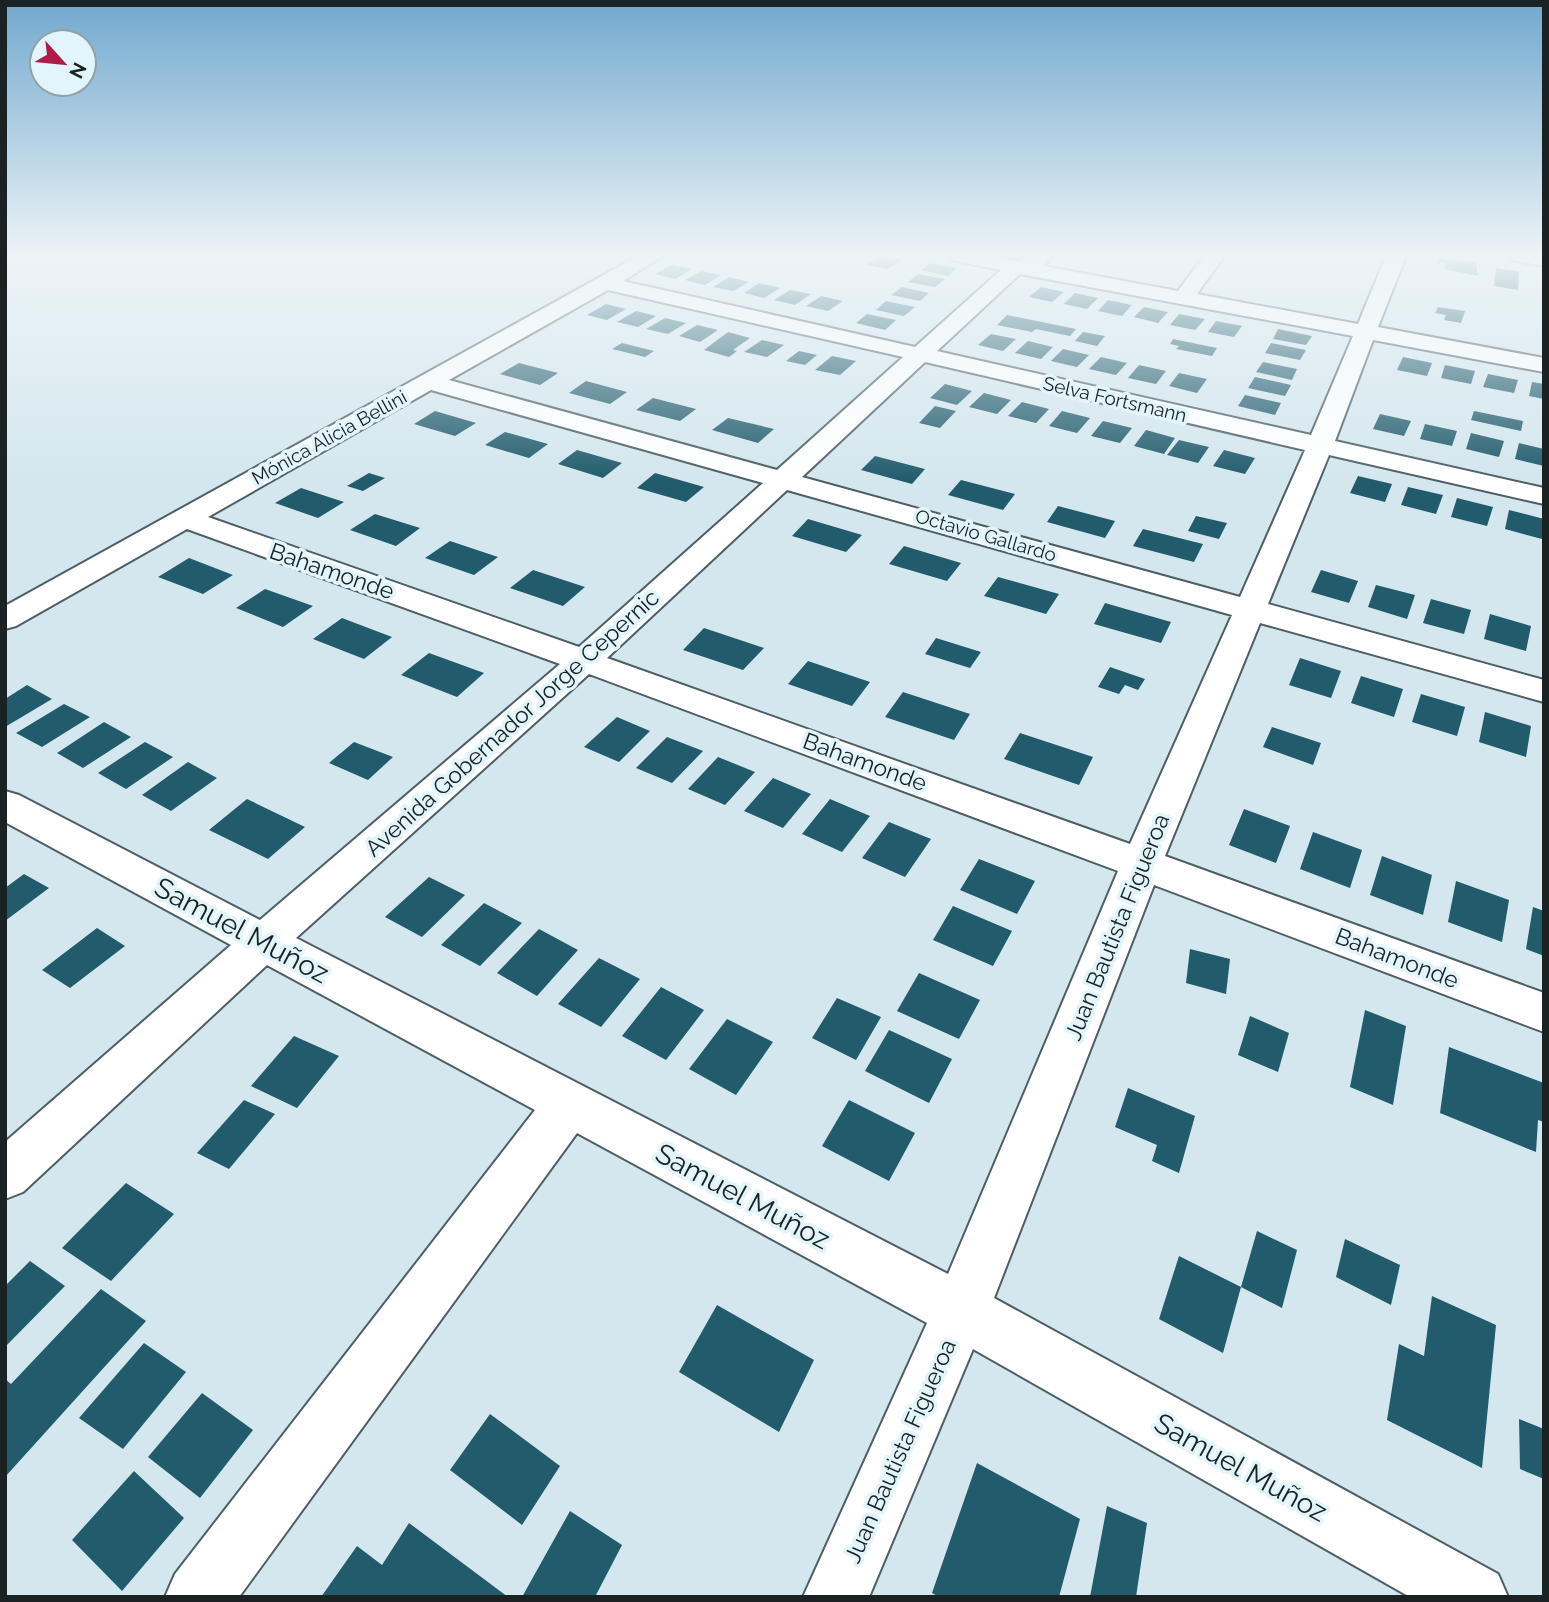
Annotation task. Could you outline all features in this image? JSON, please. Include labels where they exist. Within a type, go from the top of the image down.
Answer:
[{"type":"street","name":"Mónica Alicia Bellini","points":[[5,619],[520,331]]},
{"type":"street","name":"Selva Fortsmann","points":[[813,331],[1544,496]]},
{"type":"street","name":"Avenida Gobernador Jorge Cepernic","points":[[5,1175],[263,942],[585,660],[946,331]]},
{"type":"street","name":"Juan Bautista Figueroa","points":[[836,1597],[961,1311],[1142,863],[1366,331]]},
{"type":"street","points":[[1380,331],[1544,365]]},
{"type":"street","points":[[1385,331],[1544,355]]},
{"type":"street","name":"Octavio Gallardo","points":[[428,382],[1544,691]]},
{"type":"street","name":"Bahamonde","points":[[184,519],[585,660],[1544,1013]]},
{"type":"street","name":"Samuel Muñoz","points":[[13,818],[263,942],[961,1311],[1475,1597]]},
{"type":"street","points":[[198,1597],[569,1104]]},
{"type":"building","points":[[654,331],[673,331],[668,334]]},
{"type":"building","points":[[688,331],[717,331],[700,342],[679,336]]},
{"type":"building","points":[[1045,331],[1074,331],[1070,336]]},
{"type":"building","points":[[1209,331],[1239,331],[1234,337]]},
{"type":"building","points":[[1277,331],[1312,336],[1306,345],[1273,339]]},
{"type":"building","points":[[728,332],[750,338],[733,350],[737,351],[729,357],[704,350]]},
{"type":"building","points":[[1083,332],[1105,336],[1097,346],[1075,341]]},
{"type":"building","points":[[991,334],[1016,339],[1003,351],[978,345]]},
{"type":"building","points":[[1173,339],[1217,348],[1212,356],[1176,349],[1179,346],[1170,344]]},
{"type":"building","points":[[762,340],[784,345],[767,357],[744,352]]},
{"type":"building","points":[[1028,341],[1053,347],[1041,359],[1015,353]]},
{"type":"building","points":[[622,343],[654,351],[645,357],[612,349]]},
{"type":"building","points":[[1271,343],[1306,350],[1300,360],[1265,353]]},
{"type":"building","points":[[1063,349],[1089,355],[1077,367],[1051,361]]},
{"type":"building","points":[[799,351],[817,355],[805,365],[786,361]]},
{"type":"building","points":[[832,356],[856,361],[840,375],[815,370]]},
{"type":"building","points":[[1101,357],[1127,363],[1116,375],[1089,369]]},
{"type":"building","points":[[1403,357],[1432,363],[1427,376],[1397,370]]},
{"type":"building","points":[[1263,362],[1297,369],[1292,380],[1256,372]]},
{"type":"building","points":[[519,363],[558,373],[540,385],[500,374]]},
{"type":"building","points":[[1139,365],[1166,371],[1156,384],[1128,378]]},
{"type":"building","points":[[1445,365],[1475,371],[1471,384],[1441,378]]},
{"type":"building","points":[[1179,373],[1207,379],[1197,393],[1169,386]]},
{"type":"building","points":[[1488,374],[1518,380],[1514,393],[1483,387]]},
{"type":"building","points":[[1255,377],[1291,385],[1285,396],[1248,388]]},
{"type":"building","points":[[586,381],[627,392],[610,404],[569,393]]},
{"type":"building","points":[[1532,382],[1544,384],[1544,399],[1529,396]]},
{"type":"building","points":[[945,384],[972,391],[957,405],[930,398]]},
{"type":"building","points":[[984,393],[1011,400],[997,414],[969,407]]},
{"type":"building","points":[[1245,395],[1281,403],[1275,415],[1238,406]]},
{"type":"building","points":[[653,398],[696,409],[680,421],[636,410]]},
{"type":"building","points":[[1022,402],[1049,409],[1036,423],[1008,416]]},
{"type":"building","points":[[935,406],[956,411],[940,428],[919,423]]},
{"type":"building","points":[[435,411],[476,423],[455,436],[414,424]]},
{"type":"building","points":[[1062,411],[1090,418],[1077,433],[1049,426]]},
{"type":"building","points":[[1474,411],[1523,421],[1521,431],[1471,420]]},
{"type":"building","points":[[1380,414],[1411,421],[1404,436],[1373,429]]},
{"type":"building","points":[[728,418],[774,429],[758,443],[712,430]]},
{"type":"building","points":[[1103,421],[1132,428],[1120,443],[1091,436]]},
{"type":"building","points":[[1425,424],[1457,431],[1452,446],[1420,439]]},
{"type":"building","points":[[1146,430],[1175,438],[1164,454],[1134,446]]},
{"type":"building","points":[[505,432],[548,444],[529,458],[485,445]]},
{"type":"building","points":[[1471,433],[1504,441],[1499,457],[1466,449]]},
{"type":"building","points":[[1179,440],[1209,447],[1198,463],[1167,455]]},
{"type":"building","points":[[1519,443],[1544,449],[1544,466],[1515,459]]},
{"type":"building","points":[[577,450],[622,463],[603,478],[558,464]]},
{"type":"building","points":[[1224,450],[1255,458],[1245,474],[1213,466]]},
{"type":"building","points":[[875,456],[925,469],[912,484],[861,470]]},
{"type":"building","points":[[369,473],[385,478],[363,491],[347,486]]},
{"type":"building","points":[[655,473],[704,487],[686,502],[637,488]]},
{"type":"building","points":[[1358,476],[1392,484],[1385,502],[1350,493]]},
{"type":"building","points":[[961,480],[1015,494],[1003,510],[948,495]]},
{"type":"building","points":[[1408,487],[1443,495],[1436,514],[1401,505]]},
{"type":"building","points":[[301,488],[344,502],[318,518],[275,503]]},
{"type":"building","points":[[1457,498],[1493,507],[1487,526],[1451,517]]},
{"type":"building","points":[[1058,506],[1115,521],[1105,538],[1047,522]]},
{"type":"building","points":[[1509,510],[1544,519],[1542,539],[1505,529]]},
{"type":"building","points":[[375,514],[420,528],[396,546],[350,530]]},
{"type":"building","points":[[1196,516],[1227,523],[1219,539],[1188,531]]},
{"type":"building","points":[[808,519],[862,535],[846,552],[792,536]]},
{"type":"building","points":[[1143,529],[1203,544],[1194,562],[1133,546]]},
{"type":"building","points":[[450,541],[498,557],[474,575],[425,558]]},
{"type":"building","points":[[904,546],[961,563],[947,581],[889,564]]},
{"type":"building","points":[[189,558],[233,575],[203,594],[158,577]]},
{"type":"building","points":[[533,570],[585,587],[563,606],[510,588]]},
{"type":"building","points":[[1321,570],[1358,581],[1349,603],[1311,592]]},
{"type":"building","points":[[998,577],[1059,594],[1046,614],[984,596]]},
{"type":"building","points":[[1376,585],[1415,595],[1407,619],[1368,607]]},
{"type":"building","points":[[265,589],[313,606],[283,627],[236,608]]},
{"type":"building","points":[[1431,599],[1471,610],[1464,634],[1423,623]]},
{"type":"building","points":[[1105,603],[1171,622],[1161,643],[1094,624]]},
{"type":"building","points":[[1490,614],[1531,626],[1526,651],[1484,639]]},
{"type":"building","points":[[342,618],[392,637],[364,659],[313,639]]},
{"type":"building","points":[[704,628],[764,648],[743,670],[683,650]]},
{"type":"building","points":[[936,638],[981,652],[970,668],[925,654]]},
{"type":"building","points":[[429,653],[484,673],[457,697],[401,675]]},
{"type":"building","points":[[1300,658],[1341,671],[1331,698],[1289,685]]},
{"type":"building","points":[[808,661],[870,682],[852,706],[788,684]]},
{"type":"building","points":[[1110,667],[1145,679],[1138,690],[1125,685],[1119,694],[1098,687]]},
{"type":"building","points":[[1361,676],[1403,689],[1394,717],[1351,703]]},
{"type":"building","points":[[27,685],[52,699],[5,727],[5,699]]},
{"type":"building","points":[[903,692],[970,714],[954,740],[885,717]]},
{"type":"building","points":[[1421,694],[1465,707],[1457,736],[1412,722]]},
{"type":"building","points":[[64,704],[90,717],[42,747],[16,733]]},
{"type":"building","points":[[1485,712],[1531,726],[1526,757],[1479,742]]},
{"type":"building","points":[[617,717],[650,731],[619,762],[584,747]]},
{"type":"building","points":[[104,722],[131,737],[83,768],[57,753]]},
{"type":"building","points":[[1272,727],[1321,743],[1313,765],[1263,747]]},
{"type":"building","points":[[1020,733],[1093,757],[1079,785],[1004,759]]},
{"type":"building","points":[[667,737],[703,751],[672,783],[636,768]]},
{"type":"building","points":[[145,742],[173,757],[126,789],[98,773]]},
{"type":"building","points":[[354,742],[393,757],[368,780],[329,763]]},
{"type":"building","points":[[718,757],[755,772],[725,805],[688,789]]},
{"type":"building","points":[[188,762],[217,778],[171,811],[142,795]]},
{"type":"building","points":[[773,778],[811,794],[783,828],[744,811]]},
{"type":"building","points":[[247,799],[305,827],[268,859],[209,830]]},
{"type":"building","points":[[830,799],[870,816],[842,852],[802,834]]},
{"type":"building","points":[[1244,809],[1290,826],[1276,863],[1229,845]]},
{"type":"building","points":[[889,822],[931,839],[905,877],[862,858]]},
{"type":"building","points":[[1313,832],[1362,850],[1350,888],[1300,869]]},
{"type":"building","points":[[1382,856],[1432,875],[1423,915],[1370,895]]},
{"type":"building","points":[[979,859],[1035,881],[1017,914],[960,890]]},
{"type":"building","points":[[24,874],[49,888],[5,921],[5,888]]},
{"type":"building","points":[[429,877],[465,895],[422,937],[385,917]]},
{"type":"building","points":[[1456,881],[1509,900],[1502,942],[1448,922]]},
{"type":"building","points":[[484,903],[522,923],[480,966],[441,945]]},
{"type":"building","points":[[953,906],[1012,931],[993,966],[933,940]]},
{"type":"building","points":[[1533,907],[1544,911],[1544,956],[1526,949]]},
{"type":"building","points":[[97,928],[125,946],[70,988],[42,970]]},
{"type":"building","points":[[539,929],[578,950],[537,996],[497,973]]},
{"type":"building","points":[[1190,949],[1230,959],[1226,994],[1186,983]]},
{"type":"building","points":[[599,958],[640,979],[601,1027],[558,1004]]},
{"type":"building","points":[[919,973],[980,1000],[959,1039],[897,1011]]},
{"type":"building","points":[[661,987],[704,1010],[666,1060],[622,1036]]},
{"type":"building","points":[[837,998],[881,1017],[856,1060],[812,1038]]},
{"type":"building","points":[[1365,1010],[1406,1026],[1393,1105],[1350,1087]]},
{"type":"building","points":[[1250,1016],[1289,1033],[1278,1072],[1238,1055]]},
{"type":"building","points":[[727,1019],[773,1042],[736,1095],[689,1069]]},
{"type":"building","points":[[889,1030],[952,1059],[929,1103],[865,1071]]},
{"type":"building","points":[[294,1036],[339,1056],[297,1108],[251,1086]]},
{"type":"building","points":[[1449,1047],[1544,1083],[1544,1122],[1538,1120],[1536,1152],[1440,1113]]},
{"type":"building","points":[[1128,1088],[1195,1116],[1179,1173],[1152,1161],[1157,1145],[1115,1127]]},
{"type":"building","points":[[244,1100],[275,1114],[229,1169],[197,1153]]},
{"type":"building","points":[[849,1100],[915,1133],[889,1181],[822,1146]]},
{"type":"building","points":[[126,1183],[174,1214],[111,1281],[62,1248]]},
{"type":"building","points":[[1257,1231],[1297,1250],[1282,1308],[1241,1287]]},
{"type":"building","points":[[1345,1239],[1400,1265],[1391,1305],[1336,1277]]},
{"type":"building","points":[[1179,1256],[1241,1287],[1223,1353],[1159,1319]]},
{"type":"building","points":[[30,1261],[65,1286],[5,1347],[5,1286]]},
{"type":"building","points":[[101,1289],[146,1321],[5,1477],[5,1379],[11,1384]]},
{"type":"building","points":[[1432,1296],[1496,1325],[1482,1468],[1387,1420],[1399,1344],[1424,1356]]},
{"type":"building","points":[[717,1305],[814,1360],[779,1432],[679,1372]]},
{"type":"building","points":[[144,1343],[186,1372],[123,1449],[79,1418]]},
{"type":"building","points":[[202,1393],[253,1430],[200,1498],[148,1457]]},
{"type":"building","points":[[490,1414],[560,1466],[522,1525],[450,1470]]},
{"type":"building","points":[[1519,1419],[1544,1429],[1544,1479],[1520,1469]]},
{"type":"building","points":[[977,1463],[1080,1519],[1059,1597],[939,1597],[932,1593]]},
{"type":"building","points":[[134,1471],[184,1518],[122,1591],[72,1540]]},
{"type":"building","points":[[1107,1506],[1147,1523],[1136,1597],[1090,1597]]},
{"type":"building","points":[[570,1511],[622,1545],[595,1597],[522,1597]]},
{"type":"building","points":[[409,1523],[508,1597],[321,1597],[357,1546],[382,1565]]}]
